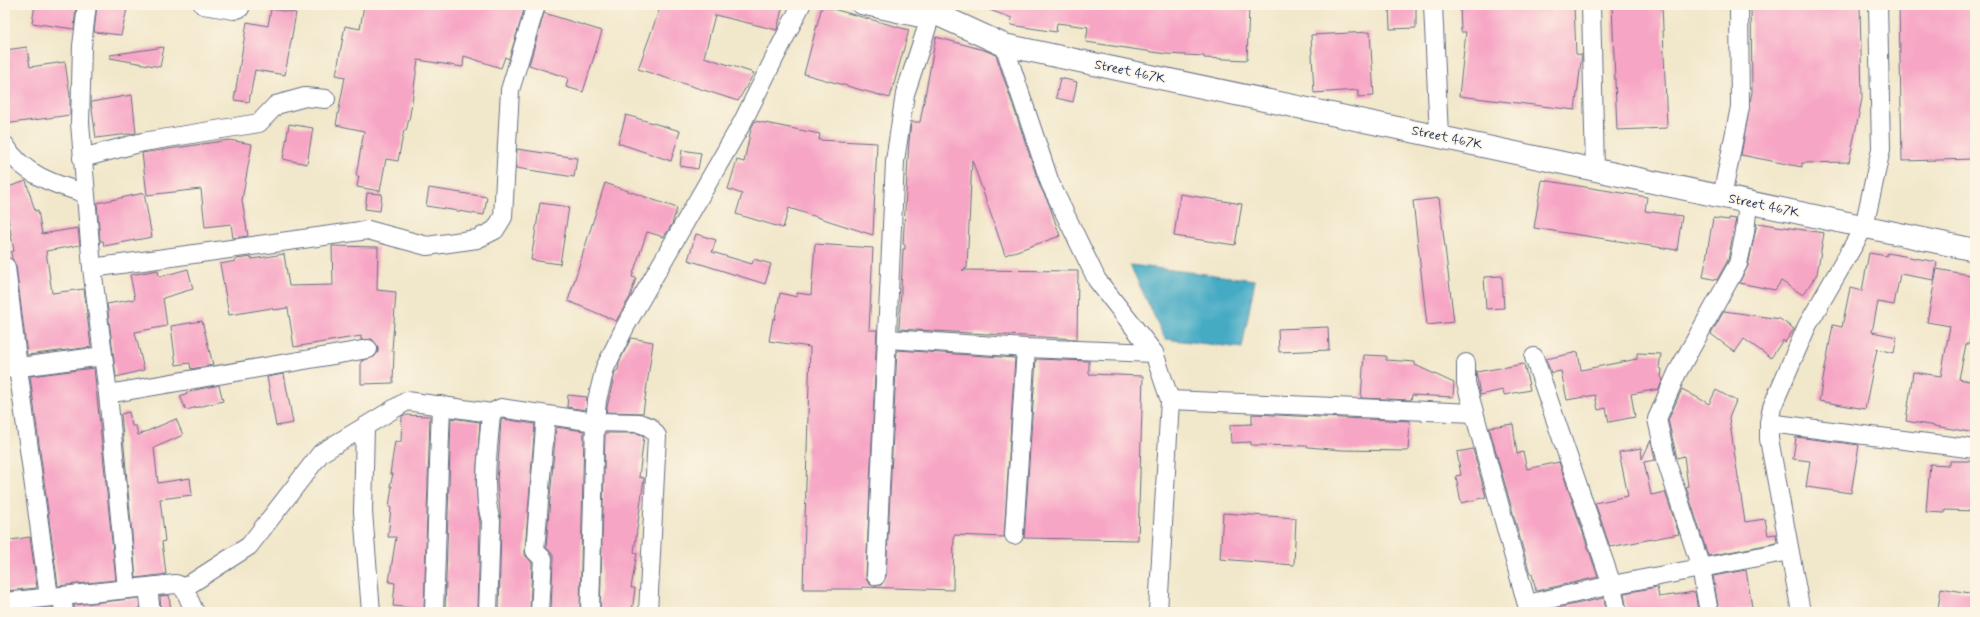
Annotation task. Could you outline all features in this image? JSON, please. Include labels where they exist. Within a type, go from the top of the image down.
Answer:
[{"type":"street","points":[[87,5],[82,46],[80,115],[82,158],[92,268],[108,394],[127,589]]},
{"type":"street","points":[[203,5],[234,10],[240,8],[241,5]]},
{"type":"street","points":[[92,268],[368,230],[427,246],[477,239],[495,230],[503,217],[510,90],[536,5]]},
{"type":"street","points":[[590,612],[595,422],[597,400],[605,368],[625,327],[742,122],[801,5]]},
{"type":"street","points":[[861,5],[920,18],[931,8]]},
{"type":"street","points":[[1433,5],[1438,136]]},
{"type":"street","points":[[1591,5],[1595,170]]},
{"type":"street","points":[[1722,197],[1740,107],[1739,5]]},
{"type":"street","points":[[1801,612],[1769,439],[1769,423],[1772,407],[1808,326],[1864,227],[1881,149],[1878,5]]},
{"type":"street","points":[[876,576],[895,161],[905,94],[931,8]]},
{"type":"street","name":"Street 467K","points":[[931,8],[1004,45],[1975,250]]},
{"type":"street","points":[[1004,45],[1050,183],[1097,280],[1154,353],[1170,400],[1158,612]]},
{"type":"street","points":[[82,158],[143,142],[259,123],[276,105],[305,97],[326,99]]},
{"type":"street","points":[[5,145],[12,157],[39,177],[60,186],[85,193]]},
{"type":"street","points":[[1709,612],[1701,568],[1667,463],[1657,419],[1677,373],[1738,264],[1745,232],[1748,203]]},
{"type":"street","points":[[6,267],[11,369],[58,602]]},
{"type":"street","points":[[888,339],[1026,348],[1154,353]]},
{"type":"street","points":[[1014,535],[1026,348]]},
{"type":"street","points":[[108,394],[368,349]]},
{"type":"street","points":[[11,369],[103,356]]},
{"type":"street","points":[[1534,357],[1612,585],[1617,612]]},
{"type":"street","points":[[1466,363],[1466,383],[1528,608],[1612,585],[1789,551]]},
{"type":"street","points":[[1170,400],[1474,413]]},
{"type":"street","points":[[184,588],[249,546],[321,453],[407,401],[492,413],[501,408],[595,422],[639,423],[650,427],[657,436],[648,612]]},
{"type":"street","points":[[434,612],[441,406]]},
{"type":"street","points":[[488,612],[491,521],[488,512],[487,468],[492,413]]},
{"type":"street","points":[[540,612],[543,559],[535,551],[546,415]]},
{"type":"street","points":[[1769,423],[1975,449]]},
{"type":"street","points":[[365,427],[363,512],[371,612]]},
{"type":"street","points":[[5,602],[58,602],[127,589],[176,584],[181,585],[184,588],[189,604],[195,612]]},
{"type":"street","points":[[148,588],[150,612]]},
{"type":"water","points":[[1130,265],[1255,280],[1242,348],[1165,339]]},
{"type":"building","points":[[35,5],[76,5],[74,29],[32,23]]},
{"type":"building","points":[[97,5],[128,5],[121,35],[94,32]]},
{"type":"building","points":[[364,5],[520,5],[525,7],[509,59],[505,57],[501,68],[464,56],[463,67],[418,60],[410,115],[406,131],[404,130],[398,161],[386,159],[380,191],[357,187],[359,176],[356,176],[364,131],[336,125],[345,77],[336,75],[345,26],[360,29]]},
{"type":"building","points":[[661,5],[783,5],[777,30],[715,15],[704,57],[754,73],[738,101],[638,69]]},
{"type":"building","points":[[981,5],[1249,5],[1247,60],[1166,54],[1086,42],[1088,27],[1057,23],[1056,32],[1011,25],[1012,18],[981,7]]},
{"type":"building","points":[[1389,5],[1416,5],[1416,28],[1390,29]]},
{"type":"building","points":[[1460,5],[1574,5],[1576,54],[1582,55],[1575,110],[1459,96],[1466,32],[1461,32]]},
{"type":"building","points":[[1612,5],[1662,5],[1667,128],[1617,130]]},
{"type":"building","points":[[1751,5],[1860,5],[1862,99],[1849,162],[1802,163],[1802,167],[1741,155],[1752,92]]},
{"type":"building","points":[[1899,5],[1975,5],[1975,159],[1902,161]]},
{"type":"building","points":[[822,6],[909,30],[890,98],[804,74]]},
{"type":"building","points":[[271,9],[296,13],[285,75],[255,70],[249,102],[234,100],[247,22],[268,26]]},
{"type":"building","points":[[544,13],[602,31],[583,92],[566,87],[568,78],[529,65]]},
{"type":"building","points":[[1370,32],[1374,96],[1358,97],[1358,90],[1314,93],[1311,35]]},
{"type":"building","points":[[936,37],[984,50],[996,55],[1040,186],[1049,204],[1060,236],[1005,255],[972,160],[967,268],[962,270],[1078,271],[1077,339],[899,329],[903,249],[905,249],[905,245],[903,244],[911,122],[920,122]]},
{"type":"building","points":[[27,47],[30,67],[65,62],[70,96],[70,115],[5,124],[5,50]]},
{"type":"building","points":[[164,47],[160,67],[110,58],[110,55]]},
{"type":"building","points":[[1060,78],[1077,82],[1073,102],[1056,98]]},
{"type":"building","points":[[132,95],[136,133],[96,138],[91,102]]},
{"type":"building","points":[[626,115],[680,131],[671,161],[618,143]]},
{"type":"building","points":[[755,121],[820,134],[819,140],[877,143],[873,235],[789,208],[783,228],[736,214],[742,194],[728,189],[737,160],[744,162],[751,129]]},
{"type":"building","points":[[289,124],[313,128],[307,164],[283,159]]},
{"type":"building","points":[[229,140],[252,144],[242,200],[248,236],[233,238],[231,224],[205,227],[201,189],[147,195],[142,153]]},
{"type":"building","points":[[517,149],[577,158],[574,177],[516,168]]},
{"type":"building","points":[[682,150],[701,153],[698,169],[680,166]]},
{"type":"building","points":[[1542,180],[1647,197],[1645,211],[1682,216],[1677,250],[1534,228]]},
{"type":"building","points":[[26,181],[35,211],[38,210],[42,234],[78,228],[80,245],[46,251],[52,293],[84,289],[91,347],[27,355],[16,266],[12,259],[11,252],[14,251],[5,201],[5,188]]},
{"type":"building","points":[[605,183],[677,208],[672,224],[664,237],[647,232],[632,277],[636,278],[630,297],[616,321],[568,301]]},
{"type":"building","points":[[429,188],[487,197],[484,215],[426,206]]},
{"type":"building","points":[[144,193],[152,237],[104,246],[103,241],[100,241],[97,203]]},
{"type":"building","points":[[367,193],[382,194],[380,211],[365,209]]},
{"type":"building","points":[[1180,194],[1242,204],[1235,245],[1174,236]]},
{"type":"building","points":[[1439,198],[1454,322],[1427,325],[1413,201]]},
{"type":"building","points":[[540,203],[569,207],[560,264],[531,260]]},
{"type":"building","points":[[1713,218],[1729,220],[1729,218],[1736,219],[1728,260],[1717,280],[1703,277]]},
{"type":"building","points":[[1757,223],[1824,233],[1817,274],[1803,295],[1781,281],[1775,290],[1739,283],[1748,266]]},
{"type":"building","points":[[696,234],[716,240],[712,252],[752,264],[754,259],[771,264],[765,284],[688,260]]},
{"type":"building","points":[[815,244],[873,248],[869,330],[877,330],[866,576],[867,581],[871,585],[881,585],[886,576],[897,350],[1015,358],[1004,537],[954,535],[953,590],[862,587],[862,589],[803,589],[810,347],[769,341],[780,293],[797,297],[797,293],[811,295]]},
{"type":"building","points":[[332,246],[378,247],[377,290],[396,292],[392,351],[394,351],[393,383],[361,384],[361,361],[374,357],[378,352],[378,347],[372,339],[361,340],[361,336],[294,347],[288,308],[273,310],[272,308],[229,315],[220,264],[236,261],[236,259],[252,257],[252,259],[284,254],[289,286],[333,285]]},
{"type":"building","points":[[1869,253],[1887,256],[1887,253],[1937,262],[1934,280],[1900,274],[1894,305],[1878,302],[1872,332],[1897,337],[1894,353],[1877,349],[1865,409],[1819,401],[1833,325],[1842,327],[1850,288],[1862,291]]},
{"type":"building","points":[[188,269],[193,289],[163,298],[167,326],[135,332],[144,370],[116,377],[107,304],[135,299],[130,275],[158,270],[159,277]]},
{"type":"building","points":[[1937,269],[1975,276],[1975,313],[1969,344],[1966,344],[1959,379],[1975,382],[1975,433],[1906,421],[1913,372],[1941,376],[1950,326],[1927,322]]},
{"type":"building","points":[[1502,276],[1504,308],[1486,309],[1484,277]]},
{"type":"building","points":[[1724,311],[1780,319],[1794,329],[1785,342],[1783,340],[1771,358],[1744,339],[1735,352],[1711,334]]},
{"type":"building","points":[[202,321],[213,365],[191,369],[190,363],[176,365],[171,326]]},
{"type":"building","points":[[1328,327],[1329,350],[1279,352],[1278,329]]},
{"type":"building","points":[[631,338],[653,342],[643,413],[606,412],[615,372],[618,370],[619,362]]},
{"type":"building","points":[[1578,352],[1581,370],[1637,359],[1637,353],[1661,354],[1659,368],[1662,369],[1661,377],[1663,379],[1659,389],[1631,394],[1635,417],[1609,422],[1606,408],[1598,410],[1595,395],[1567,400],[1561,371],[1551,373],[1546,359]]},
{"type":"building","points":[[1364,355],[1386,356],[1386,360],[1415,362],[1415,365],[1454,383],[1453,397],[1412,395],[1411,400],[1361,398]]},
{"type":"building","points":[[1036,359],[1089,361],[1089,374],[1143,376],[1138,540],[1024,538]]},
{"type":"building","points":[[1524,364],[1530,390],[1504,395],[1503,390],[1480,395],[1476,372]]},
{"type":"building","points":[[94,368],[116,580],[58,586],[30,376]]},
{"type":"building","points":[[284,374],[293,423],[276,426],[267,377]]},
{"type":"building","points":[[219,385],[223,401],[186,410],[180,396],[195,390]]},
{"type":"building","points":[[1682,389],[1709,404],[1716,390],[1736,401],[1729,418],[1745,522],[1765,519],[1768,535],[1776,534],[1777,543],[1708,556],[1686,487],[1688,486],[1684,456],[1677,458],[1668,420]]},
{"type":"building","points":[[568,395],[587,397],[586,410],[567,407]]},
{"type":"building","points":[[129,412],[132,426],[136,426],[138,435],[176,419],[183,435],[154,448],[158,483],[190,478],[192,495],[160,499],[165,541],[162,542],[166,574],[136,578],[121,414]]},
{"type":"building","points":[[1252,414],[1410,421],[1408,451],[1342,450],[1308,446],[1251,445],[1251,442],[1231,443],[1230,425],[1252,424]]},
{"type":"building","points":[[402,416],[430,416],[424,612],[412,611],[412,608],[393,606],[395,583],[389,582],[396,537],[388,537],[391,508],[389,507],[392,486],[390,486],[393,474],[390,474],[395,441],[401,442]]},
{"type":"building","points":[[451,418],[480,422],[476,482],[480,522],[478,612],[445,612]]},
{"type":"building","points":[[503,419],[535,424],[525,550],[525,555],[532,563],[530,612],[499,612],[501,521],[497,482],[501,420]]},
{"type":"building","points":[[1513,424],[1517,454],[1523,452],[1527,469],[1559,462],[1598,577],[1536,591],[1489,427]]},
{"type":"building","points":[[556,427],[584,431],[580,612],[551,612],[553,555],[546,547]]},
{"type":"building","points":[[605,433],[637,433],[644,436],[639,477],[644,478],[634,552],[637,553],[631,588],[635,588],[632,612],[600,612]]},
{"type":"building","points":[[1796,437],[1859,445],[1851,493],[1806,487],[1810,461],[1793,459]]},
{"type":"building","points":[[1651,440],[1655,460],[1644,462],[1651,495],[1665,492],[1679,534],[1610,547],[1595,503],[1628,496],[1619,452],[1641,448],[1642,459]]},
{"type":"building","points":[[1473,449],[1486,497],[1461,503],[1456,476],[1461,475],[1457,452]]},
{"type":"building","points":[[1950,461],[1975,461],[1975,511],[1945,510],[1945,513],[1926,512],[1930,464],[1950,465]]},
{"type":"building","points":[[1223,513],[1296,518],[1294,565],[1220,559]]},
{"type":"building","points":[[30,537],[37,588],[5,591],[5,541]]},
{"type":"building","points":[[1746,570],[1752,607],[1738,610],[1738,612],[1719,612],[1713,576]]},
{"type":"building","points":[[1657,587],[1659,597],[1695,592],[1698,612],[1627,612],[1624,593]]},
{"type":"building","points":[[1941,588],[1975,594],[1975,612],[1958,612],[1938,609]]},
{"type":"building","points":[[169,595],[171,612],[161,612],[160,596]]},
{"type":"building","points":[[139,598],[140,612],[74,612],[74,605]]},
{"type":"building","points":[[1604,598],[1606,612],[1539,612]]},
{"type":"building","points":[[53,608],[53,612],[10,612]]}]
